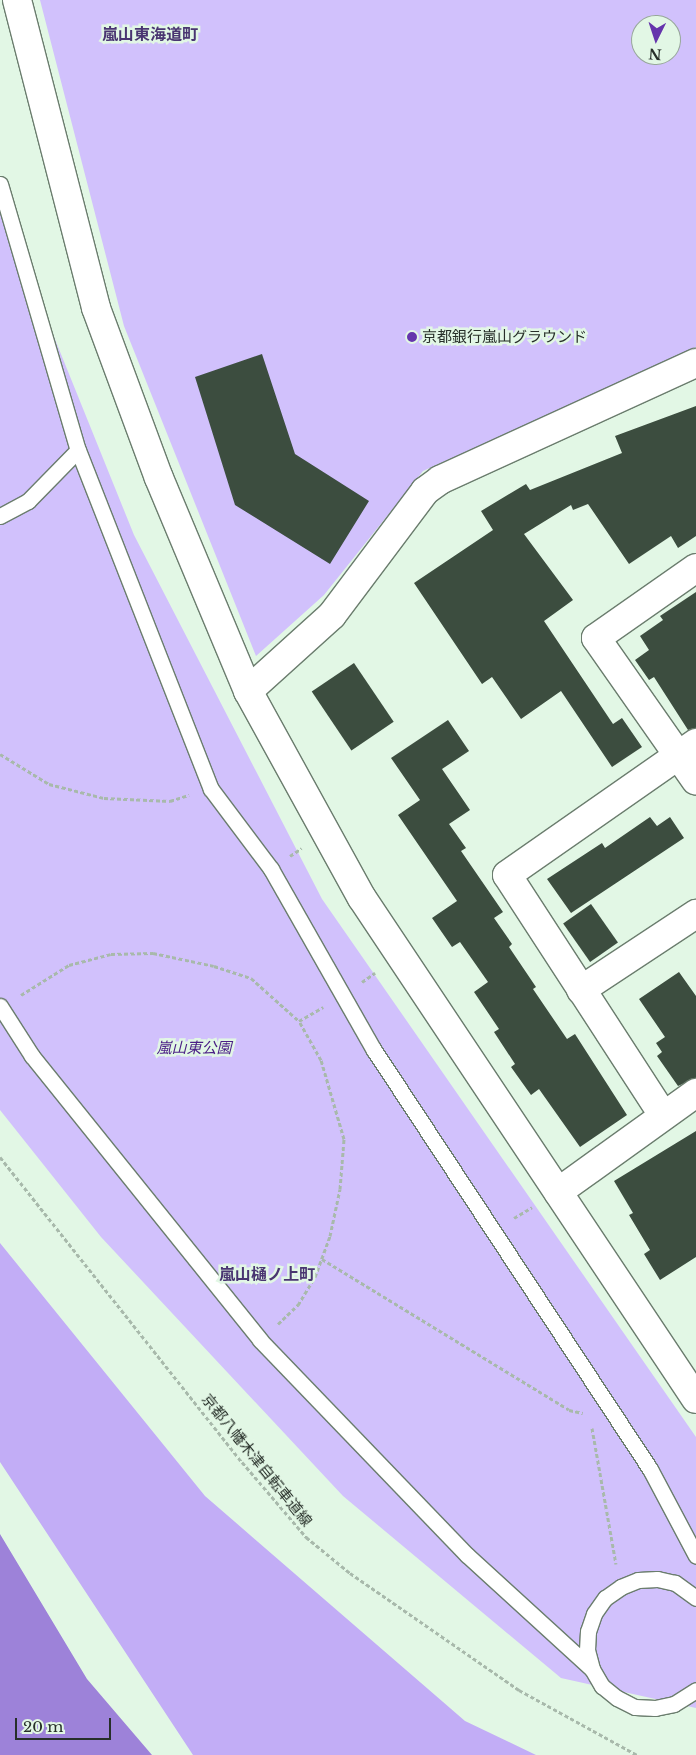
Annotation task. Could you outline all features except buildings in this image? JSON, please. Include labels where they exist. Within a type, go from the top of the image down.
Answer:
[{"type":"street","points":[[17,0],[96,308],[159,478],[248,691],[325,833],[400,955],[696,1399]]},
{"type":"street","points":[[248,691],[332,615],[426,491],[440,480],[696,363]]},
{"type":"street","points":[[696,568],[596,638],[687,749],[696,781]]},
{"type":"street","points":[[663,1115],[507,875],[687,749]]},
{"type":"street","points":[[581,990],[696,914]]},
{"type":"street","points":[[558,1192],[696,1093]]},
{"type":"lane","points":[[0,184],[78,450],[211,789],[271,868],[374,1050],[650,1469],[696,1556]]},
{"type":"lane","points":[[0,516],[28,501],[78,450]]},
{"type":"lane","points":[[0,1007],[32,1056],[260,1340],[468,1555],[592,1669]]},
{"type":"lane","points":[[694,1694],[674,1704],[655,1708],[635,1706],[617,1698],[602,1686],[592,1669],[587,1650],[588,1631],[594,1614],[605,1598],[620,1587],[638,1580],[656,1579],[675,1583],[696,1598]]},
{"type":"path","points":[[0,754],[49,784],[104,798],[170,801],[211,789]]},
{"type":"path","points":[[271,868],[325,833]]},
{"type":"path","points":[[0,1007],[69,966],[111,954],[153,953],[214,966],[251,978],[299,1021],[320,1060],[344,1140],[340,1189],[322,1259],[315,1277],[298,1305],[260,1340]]},
{"type":"path","points":[[299,1021],[344,995],[400,955]]},
{"type":"path","name":"京都八幡木津自転車道線","points":[[0,1157],[248,1470],[306,1537],[350,1573],[519,1690],[637,1755]]},
{"type":"path","points":[[492,1231],[558,1192]]},
{"type":"path","points":[[322,1259],[569,1410],[589,1414],[611,1410]]},
{"type":"path","points":[[589,1414],[620,1587]]},
{"type":"green space","name":"京都銀行嵐山グラウンド","points":[[40,0],[696,0],[696,347],[423,471],[324,595],[256,656],[124,326]]},
{"type":"green space","name":"嵐山東公園","points":[[0,203],[134,535],[322,899],[696,1437],[696,1708],[561,1678],[343,1496],[101,1237],[0,1110]]},
{"type":"shaded area","points":[[0,1243],[205,1496],[465,1721],[536,1755],[193,1755],[0,1462]]},
{"type":"shaded area","points":[[0,1534],[87,1679],[152,1755],[0,1755]]},
{"type":"place","name":"京都銀行嵐山グラウンド","points":[[412,337]]},
{"type":"district","name":"嵐山東海道町","points":[[150,34]]},
{"type":"district","name":"嵐山樋ノ上町","points":[[267,1274]]}]
